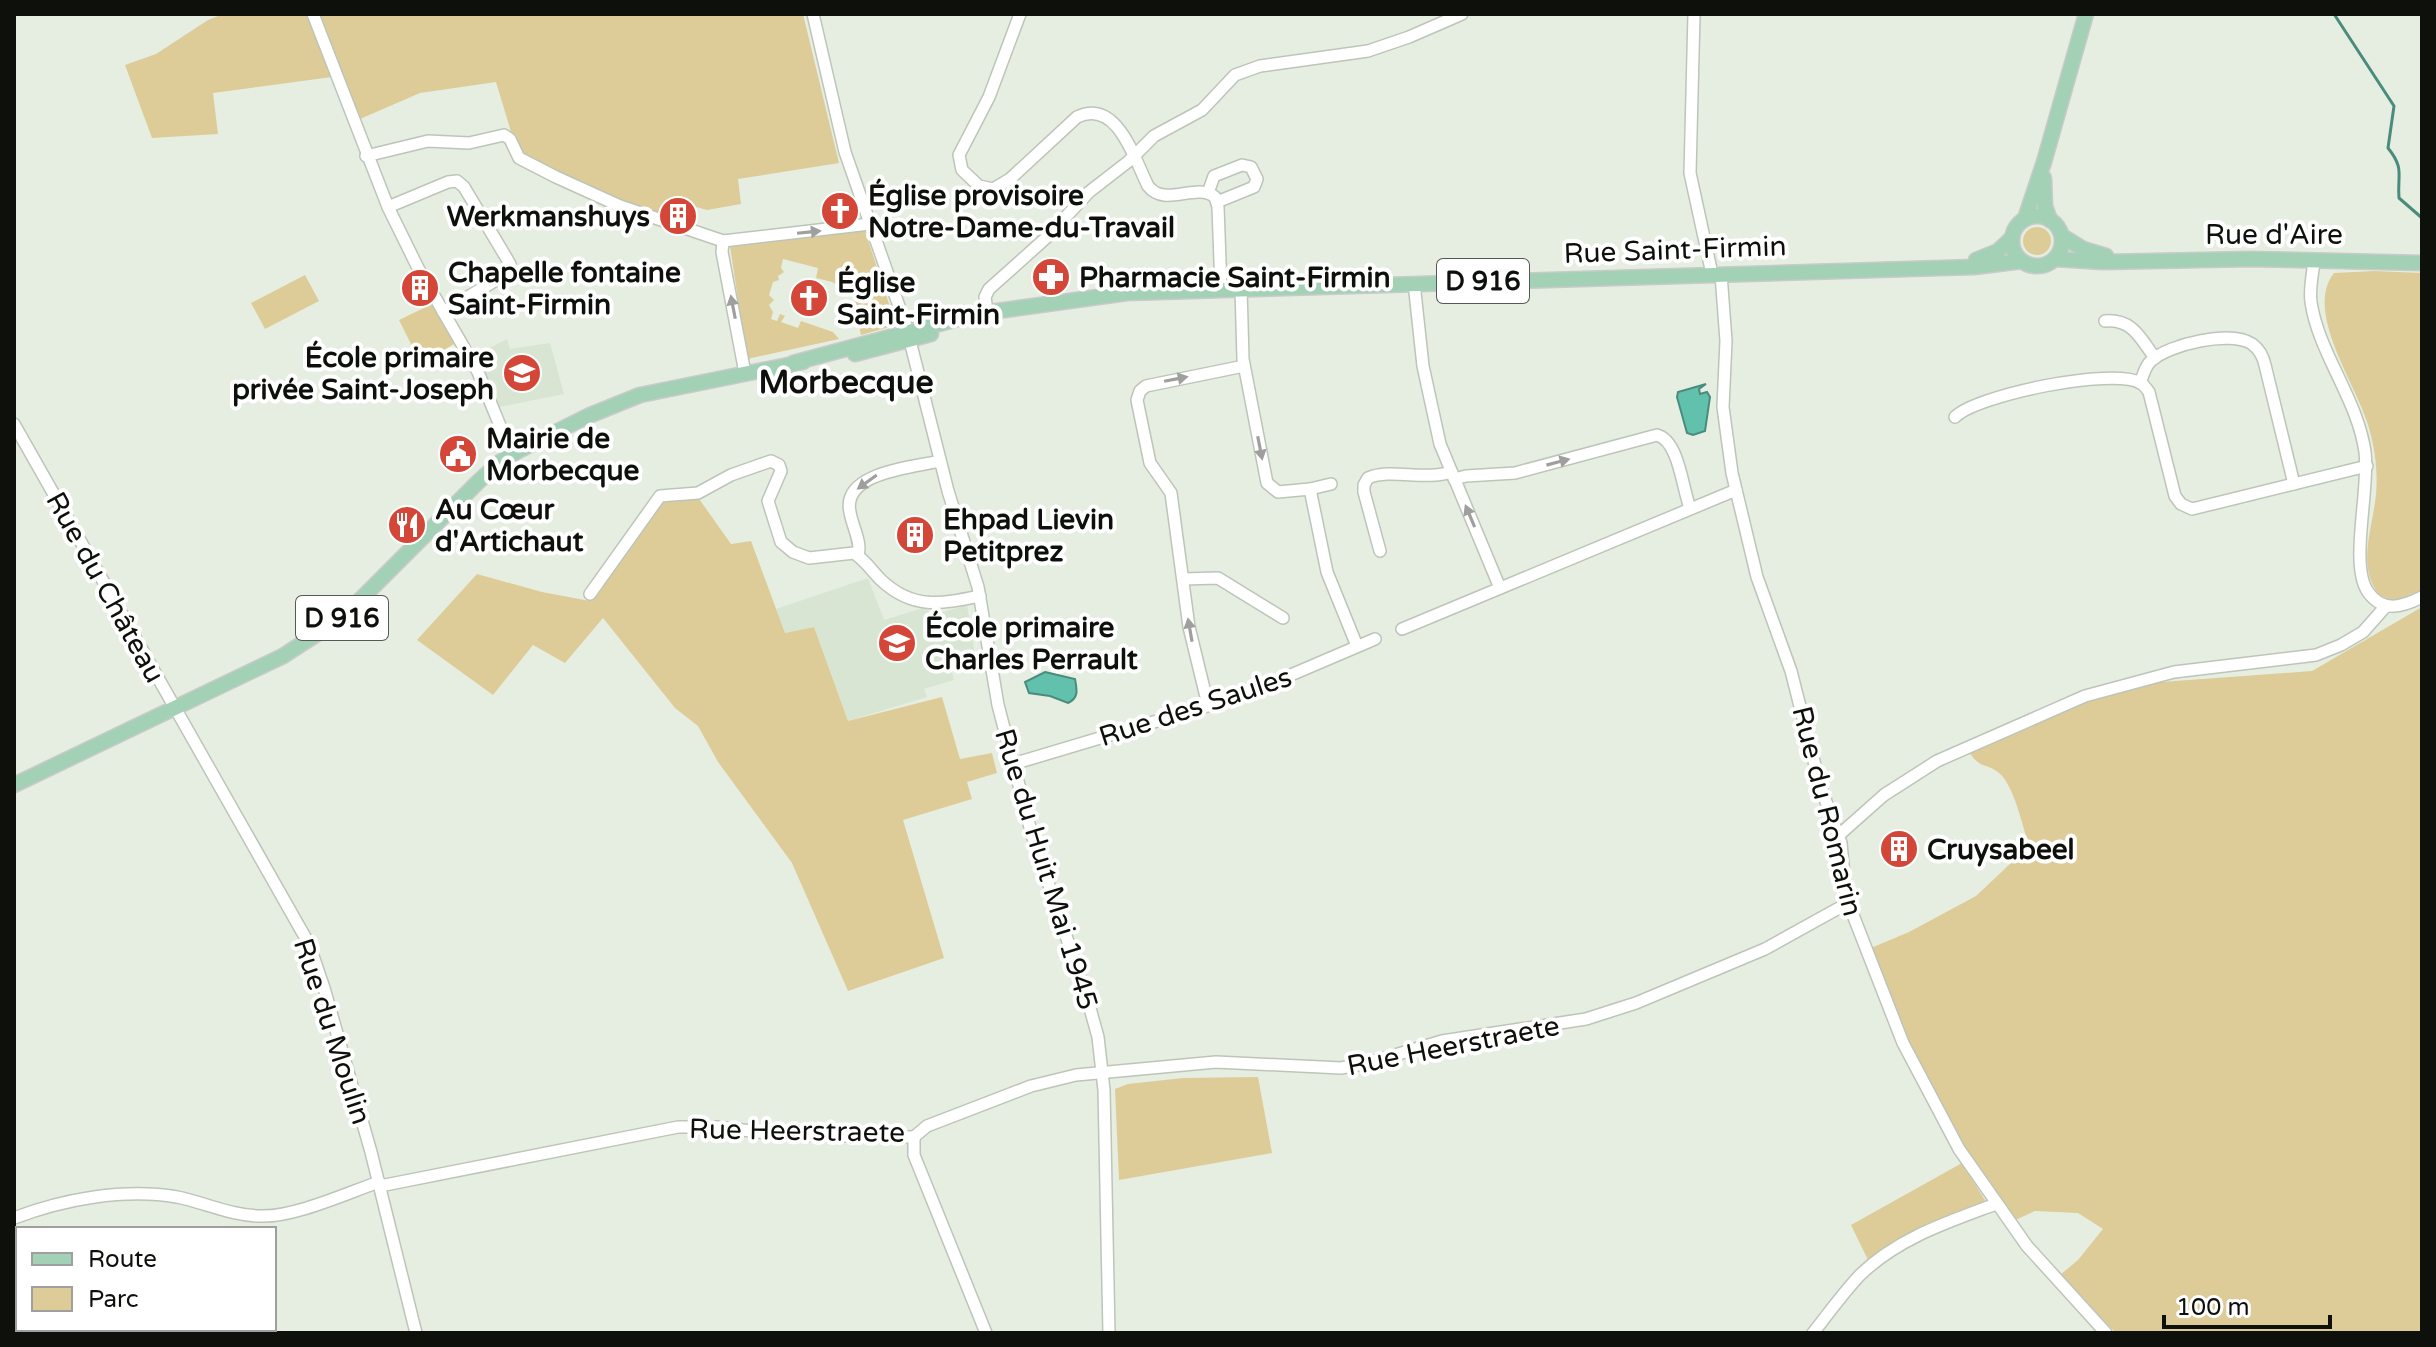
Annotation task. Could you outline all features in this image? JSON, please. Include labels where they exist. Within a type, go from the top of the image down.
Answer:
[{"type":"main road","points":[[2025,219],[2086,14]]},
{"type":"main road","points":[[2044,162],[2044,193],[2050,220]]},
{"type":"main road","points":[[2038,216],[2050,220],[2062,236],[2062,247],[2055,259],[2037,267],[2022,261],[2014,251],[2012,238],[2016,227],[2025,219],[2038,216]]},
{"type":"main road","name":"Rue d'Aire","points":[[2062,236],[2088,251],[2126,260]]},
{"type":"main road","name":"Rue Saint-Firmin","points":[[1956,266],[1994,253],[2012,238]]},
{"type":"main road","name":"Rue d'Aire","points":[[2055,259],[2103,262],[2314,260],[2422,263]]},
{"type":"main road","name":"Rue Saint-Firmin","points":[[908,336],[988,314],[1127,293],[1956,266],[2022,261]]},
{"type":"main road","name":"D 916","points":[[14,785],[283,656],[324,632],[362,600],[478,482],[512,455],[554,432],[632,397],[793,363],[879,349],[908,336]]},
{"type":"street","points":[[313,14],[388,207],[412,257],[482,380],[512,455]]},
{"type":"street","name":"Rue du Huit Mai 1945","points":[[813,14],[845,152],[908,336],[940,461],[980,596],[994,685],[1038,857],[1092,1013],[1103,1072],[1109,1333]]},
{"type":"street","points":[[1020,14],[989,97],[960,149],[960,166],[966,176],[984,188],[1002,185],[1081,115],[1091,112],[1102,114],[1112,120],[1148,186],[1155,193],[1214,195],[1217,202],[1221,289]]},
{"type":"street","points":[[988,314],[985,297],[989,289],[1039,245],[1089,192],[1134,157],[1159,132],[1202,110],[1226,82],[1241,72],[1260,66],[1368,51],[1462,14]]},
{"type":"street","name":"Rue du Romarin","points":[[1694,14],[1690,164],[1693,191],[1717,274],[1726,332],[1723,407],[1736,490],[1757,577],[1791,671],[1820,785],[1839,835],[1848,903],[1911,1061],[1959,1149],[1996,1204],[2050,1273],[2106,1333]]},
{"type":"street","points":[[366,156],[428,141],[474,142],[504,135],[510,139],[516,156],[552,175],[620,206],[723,241],[870,224]]},
{"type":"street","points":[[1208,193],[1214,176],[1242,165],[1251,167],[1257,179],[1254,187],[1217,202]]},
{"type":"street","points":[[388,207],[457,181],[464,187],[510,264],[506,274],[443,312]]},
{"type":"street","points":[[723,241],[722,252],[745,373]]},
{"type":"street","points":[[2314,260],[2310,291],[2313,311],[2358,423],[2367,466],[2361,574],[2368,592],[2386,606],[2404,605],[2422,597]]},
{"type":"street","points":[[1414,283],[1425,374],[1438,436],[1500,588]]},
{"type":"street","points":[[1241,288],[1244,366],[1267,483],[1278,492],[1331,484]]},
{"type":"street","points":[[2105,321],[2128,324],[2155,358]]},
{"type":"street","points":[[2140,383],[2148,365],[2155,358],[2200,340],[2242,340],[2256,347],[2265,365],[2294,484]]},
{"type":"street","points":[[1208,705],[1189,627],[1171,493],[1150,463],[1137,403],[1138,394],[1149,385],[1244,366]]},
{"type":"street","points":[[1955,417],[1971,405],[2064,382],[2112,380],[2140,383],[2149,392],[2173,492],[2181,504],[2196,508],[2367,466]]},
{"type":"street","name":"Rue du Château","points":[[14,424],[174,708]]},
{"type":"street","points":[[1380,551],[1364,492],[1368,478],[1379,475],[1515,473],[1657,435],[1673,447],[1690,508]]},
{"type":"street","points":[[858,555],[860,548],[849,508],[857,489],[879,474],[940,461]]},
{"type":"street","points":[[590,594],[656,500],[667,494],[698,493],[731,475],[776,462],[781,471],[768,505],[781,542],[793,552],[809,558],[825,558],[847,552],[858,555],[884,583],[912,600],[938,604],[980,596]]},
{"type":"street","points":[[1310,489],[1327,572],[1357,646]]},
{"type":"street","points":[[1402,629],[1736,490]]},
{"type":"street","points":[[1183,579],[1218,578],[1283,618]]},
{"type":"street","points":[[1839,835],[1884,795],[1937,761],[2075,700],[2117,685],[2163,674],[2316,655],[2363,632],[2386,606]]},
{"type":"street","name":"Rue des Saules","points":[[1013,764],[1260,688],[1375,639]]},
{"type":"street","name":"Rue du Moulin","points":[[174,708],[309,944],[380,1184],[416,1333]]},
{"type":"street","name":"Rue Heerstraete","points":[[14,1218],[71,1202],[138,1194],[178,1197],[237,1213],[269,1216],[380,1184],[678,1127],[718,1127],[783,1135],[914,1137],[927,1126],[1031,1086],[1067,1076],[1216,1062],[1341,1068],[1442,1041],[1586,1019],[1636,1003],[1765,949],[1848,903]]},
{"type":"street","points":[[914,1137],[914,1155],[986,1333]]},
{"type":"street","points":[[1813,1333],[1860,1276],[1885,1254],[1927,1230],[1996,1204]]},
{"type":"shaded area","name":"École primaire privée Saint-Joseph","points":[[507,339],[510,349],[550,343],[564,394],[499,407],[475,356]]},
{"type":"shaded area","name":"École primaire Charles Perrault","points":[[868,578],[884,620],[926,607],[930,616],[967,605],[975,655],[958,655],[959,660],[949,663],[954,680],[924,689],[927,697],[848,721],[814,627],[785,633],[776,609]]},
{"type":"green space","points":[[223,14],[308,14],[332,77],[213,93],[218,134],[152,138],[125,65],[156,54],[208,20]]},
{"type":"green space","points":[[318,14],[803,14],[839,163],[738,179],[741,204],[707,210],[671,200],[662,217],[613,199],[518,155],[496,82],[420,93],[360,119]]},
{"type":"green space","points":[[2037,227],[2047,231],[2051,241],[2047,251],[2037,255],[2027,251],[2023,241],[2027,231]]},
{"type":"green space","points":[[865,231],[896,325],[861,335],[851,289],[816,278],[818,268],[783,259],[781,268],[784,272],[778,276],[779,280],[773,282],[769,295],[774,300],[769,305],[773,312],[771,319],[777,321],[780,314],[785,316],[781,322],[798,328],[801,321],[833,332],[839,339],[747,359],[730,246]]},
{"type":"green space","points":[[2334,273],[2422,273],[2422,590],[2395,601],[2379,595],[2368,571],[2368,546],[2377,486],[2374,452],[2369,428],[2336,349],[2325,308],[2326,289]]},
{"type":"green space","points":[[305,275],[319,301],[265,329],[251,303]]},
{"type":"green space","points":[[432,304],[457,342],[421,364],[399,320]]},
{"type":"green space","points":[[697,496],[731,544],[751,541],[785,633],[814,627],[848,721],[942,697],[960,759],[992,753],[997,773],[967,782],[972,799],[903,820],[944,958],[848,991],[792,863],[718,762],[698,726],[675,708],[603,618],[565,663],[533,645],[493,695],[417,640],[477,574],[542,592],[590,601],[662,503]]},
{"type":"green space","points":[[2422,607],[2422,1333],[2116,1333],[2060,1275],[2078,1260],[2103,1229],[2078,1213],[2035,1211],[2013,1221],[1961,1144],[1911,1050],[1871,948],[1909,932],[1976,896],[2029,846],[2014,797],[2004,779],[1995,770],[1977,762],[1969,752],[2124,689],[2161,682],[2312,671]]},
{"type":"green space","points":[[1258,1077],[1272,1153],[1119,1180],[1115,1089],[1128,1084],[1183,1078]]},
{"type":"green space","points":[[1962,1163],[1986,1202],[1923,1227],[1869,1262],[1851,1225]]},
{"type":"water","points":[[1706,384],[1699,389],[1700,394],[1707,392],[1710,397],[1705,431],[1693,435],[1687,433],[1678,392]]},
{"type":"water","points":[[1045,672],[1075,679],[1077,690],[1074,699],[1068,703],[1029,693],[1025,682]]},
{"type":"waterway","points":[[2334,14],[2394,106],[2388,148],[2398,167],[2399,198],[2422,218]]},
{"type":"place","name":"Église provisoire Notre-Dame-du-Travail","points":[[840,211]]},
{"type":"place","name":"Werkmanshuys","points":[[678,216]]},
{"type":"place","name":"Pharmacie Saint-Firmin","points":[[1051,277]]},
{"type":"place","name":"Chapelle fontaine Saint-Firmin","points":[[420,288]]},
{"type":"place","name":"Église Saint-Firmin","points":[[809,298]]},
{"type":"place","name":"École primaire privée Saint-Joseph","points":[[522,373]]},
{"type":"place","name":"Mairie de Morbecque","points":[[458,454]]},
{"type":"place","name":"Au Cœur d'Artichaut","points":[[407,525]]},
{"type":"place","name":"Ehpad Lievin Petitprez","points":[[915,535]]},
{"type":"place","name":"École primaire Charles Perrault","points":[[897,643]]},
{"type":"place","name":"Cruysabeel","points":[[1899,849]]},
{"type":"district","name":"Morbecque","points":[[846,382]]}]
